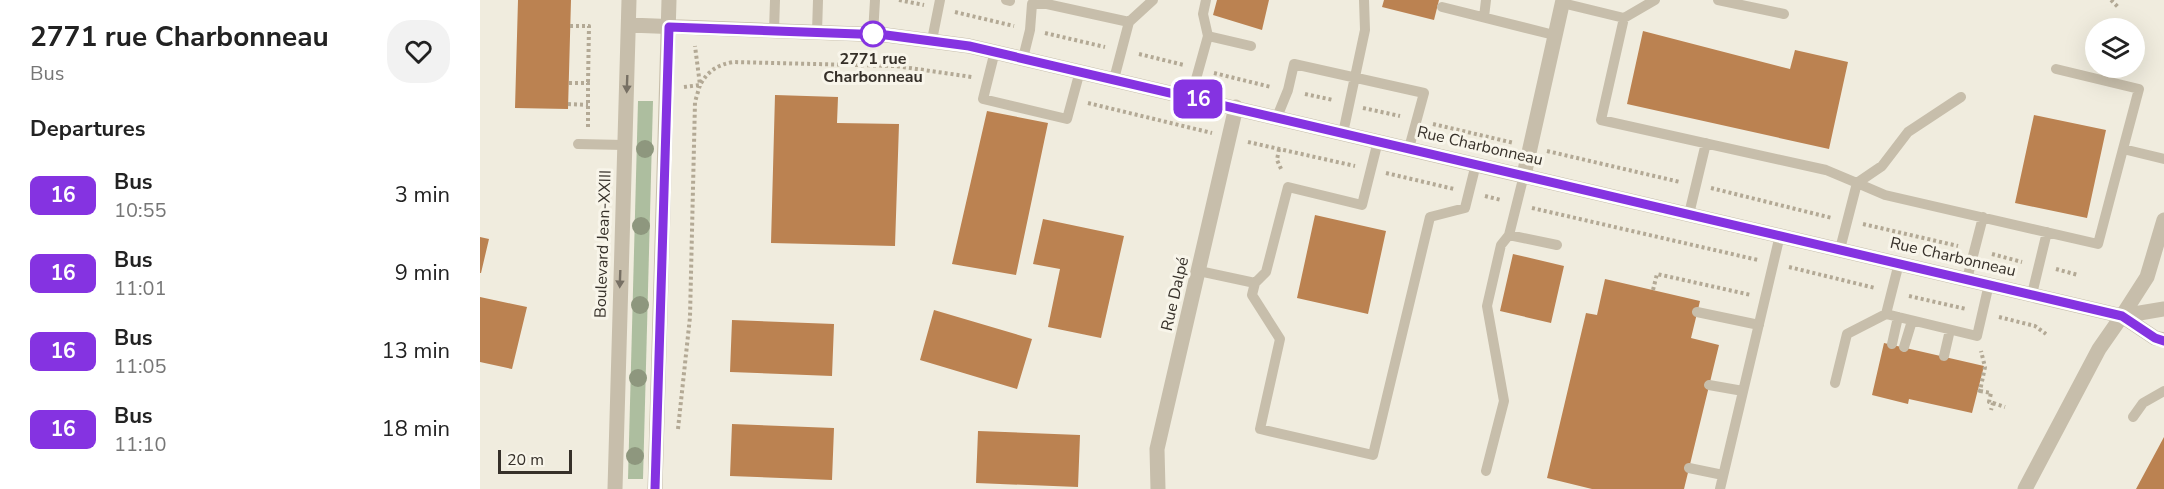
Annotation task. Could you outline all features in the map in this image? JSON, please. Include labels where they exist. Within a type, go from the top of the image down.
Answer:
[{"type":"street","name":"Boulevard Jean-XXIII","points":[[615,489],[629,0]]},
{"type":"street","points":[[655,489],[669,0]]},
{"type":"street","points":[[1524,175],[1562,2]]},
{"type":"street","name":"Rue Charbonneau","points":[[629,25],[873,34],[932,40],[995,51],[2122,316]]},
{"type":"street","name":"Rue Dalpé","points":[[1158,489],[1157,449],[1236,107]]},
{"type":"street","points":[[2025,489],[2099,349],[2147,276],[2164,220]]},
{"type":"street","points":[[2122,316],[2164,309]]},
{"type":"street","points":[[2122,316],[2155,338],[2164,340]]},
{"type":"lane","points":[[774,31],[775,0]]},
{"type":"lane","points":[[817,32],[818,0]]},
{"type":"lane","points":[[873,34],[875,0]]},
{"type":"lane","points":[[932,40],[940,0]]},
{"type":"lane","points":[[1114,79],[1129,22],[1153,0]]},
{"type":"lane","points":[[1191,97],[1208,36],[1203,14],[1206,0]]},
{"type":"lane","points":[[1343,133],[1365,30],[1364,0]]},
{"type":"lane","points":[[1484,17],[1487,7],[1486,0]]},
{"type":"lane","points":[[1562,2],[1624,18],[1655,0]]},
{"type":"lane","points":[[1718,0],[1784,14]]},
{"type":"lane","points":[[1023,58],[1030,30],[1032,2],[1129,22]]},
{"type":"lane","points":[[1442,7],[1554,35]]},
{"type":"lane","points":[[1624,18],[1600,120],[1826,170],[1884,195],[2098,244],[2139,88],[2056,69]]},
{"type":"lane","points":[[1208,36],[1251,46]]},
{"type":"lane","points":[[995,51],[983,99],[1067,119],[1080,71]]},
{"type":"lane","points":[[1277,117],[1288,90],[1294,64],[1424,93],[1409,148]]},
{"type":"lane","points":[[1840,249],[1857,183],[1882,166],[1908,132],[1961,97]]},
{"type":"lane","points":[[1378,141],[1362,205],[1288,187],[1266,272],[1255,283],[1252,295],[1280,339],[1260,429],[1374,455],[1430,217],[1465,208],[1476,164]]},
{"type":"lane","points":[[1689,214],[1706,143]]},
{"type":"lane","points":[[578,144],[624,145]]},
{"type":"lane","points":[[2123,149],[2164,159]]},
{"type":"lane","points":[[1486,471],[1504,401],[1487,306],[1501,245],[1509,235],[1524,175]]},
{"type":"lane","points":[[1967,279],[1983,217]]},
{"type":"lane","points":[[2032,294],[2047,232]]},
{"type":"lane","points":[[1509,235],[1557,245]]},
{"type":"lane","points":[[1720,489],[1780,235]]},
{"type":"lane","points":[[1886,314],[1899,263]]},
{"type":"lane","points":[[1198,271],[1255,283]]},
{"type":"lane","points":[[1835,383],[1847,334],[1886,314],[1977,336],[1989,284]]},
{"type":"lane","points":[[1697,312],[1759,325]]},
{"type":"lane","points":[[1892,344],[1898,317]]},
{"type":"lane","points":[[1904,347],[1912,321]]},
{"type":"lane","points":[[1944,356],[1950,330]]},
{"type":"lane","points":[[1709,384],[1743,391]]},
{"type":"lane","points":[[2133,417],[2143,403],[2164,391]]},
{"type":"lane","points":[[1689,468],[1723,475]]},
{"type":"path","points":[[899,0],[920,4]]},
{"type":"path","points":[[2111,0],[2119,8]]},
{"type":"path","points":[[962,13],[1019,27]]},
{"type":"path","points":[[570,26],[589,26],[588,123]]},
{"type":"path","points":[[1043,33],[1098,45]]},
{"type":"path","points":[[1145,56],[1182,65]]},
{"type":"path","points":[[681,411],[690,317],[695,102],[705,76],[716,67],[733,62],[896,66],[976,78]]},
{"type":"path","points":[[1221,75],[1276,88]]},
{"type":"path","points":[[569,83],[588,82]]},
{"type":"path","points":[[1298,92],[1335,101]]},
{"type":"path","points":[[568,104],[588,105]]},
{"type":"path","points":[[1092,104],[1182,126]]},
{"type":"path","name":"Rue Charbonneau","points":[[1364,108],[1407,118]]},
{"type":"path","name":"Rue Charbonneau","points":[[1427,123],[1471,133]]},
{"type":"path","points":[[1277,160],[1279,149],[1349,164]]},
{"type":"path","points":[[1586,159],[1682,182]]},
{"type":"path","points":[[1394,175],[1755,259]]},
{"type":"path","points":[[1710,188],[1818,214]]},
{"type":"path","name":"Rue Charbonneau","points":[[1876,227],[1960,247]]},
{"type":"path","name":"Rue Charbonneau","points":[[1988,253],[2012,260]]},
{"type":"path","points":[[1790,268],[1846,281]]},
{"type":"path","points":[[2061,270],[2078,275]]},
{"type":"path","points":[[1653,290],[1657,274],[1766,298]]},
{"type":"path","points":[[1904,294],[1964,308]]},
{"type":"path","points":[[1998,317],[2035,326],[2046,334]]},
{"type":"path","points":[[1985,367],[1979,391],[1990,393],[1989,402],[2005,407]]},
{"type":"path","points":[[1991,410],[1993,403]]},
{"type":"green space","points":[[638,101],[653,101],[643,479],[628,479]]},
{"type":"building","points":[[518,0],[571,0],[568,109],[515,108]]},
{"type":"building","points":[[1217,0],[1269,0],[1262,30],[1213,15]]},
{"type":"building","points":[[1384,0],[1439,0],[1434,20],[1382,7]]},
{"type":"building","points":[[1643,31],[1790,69],[1795,50],[1848,62],[1829,149],[1627,104]]},
{"type":"building","points":[[775,95],[838,97],[837,123],[899,124],[895,246],[771,243]]},
{"type":"building","points":[[987,111],[1048,123],[1016,275],[952,264]]},
{"type":"building","points":[[2034,115],[2106,130],[2087,218],[2015,203]]},
{"type":"building","points":[[1315,215],[1386,231],[1368,314],[1297,298]]},
{"type":"building","points":[[1043,219],[1124,236],[1101,338],[1048,327],[1060,269],[1033,264]]},
{"type":"building","points":[[480,237],[489,239],[481,273],[480,273]]},
{"type":"building","points":[[1513,254],[1564,266],[1551,323],[1500,311]]},
{"type":"building","points":[[1605,279],[1700,301],[1691,338],[1719,345],[1684,489],[1592,489],[1547,478],[1586,313],[1597,315]]},
{"type":"building","points":[[480,297],[527,307],[512,369],[480,362]]},
{"type":"building","points":[[934,310],[1032,339],[1017,389],[920,360]]},
{"type":"building","points":[[732,320],[834,324],[832,376],[730,372]]},
{"type":"building","points":[[1884,343],[1984,366],[1972,413],[1909,399],[1908,404],[1872,395]]},
{"type":"building","points":[[732,424],[834,428],[832,480],[730,476]]},
{"type":"building","points":[[978,431],[1080,435],[1078,487],[976,483]]},
{"type":"building","points":[[2164,437],[2164,489],[2136,489]]},
{"type":"bus line","name":"16","points":[[655,489],[669,27],[886,35],[969,46],[2122,316],[2155,338],[2164,341]]},
{"type":"place","name":"2771 rue Charbonneau","points":[[873,34]]}]
